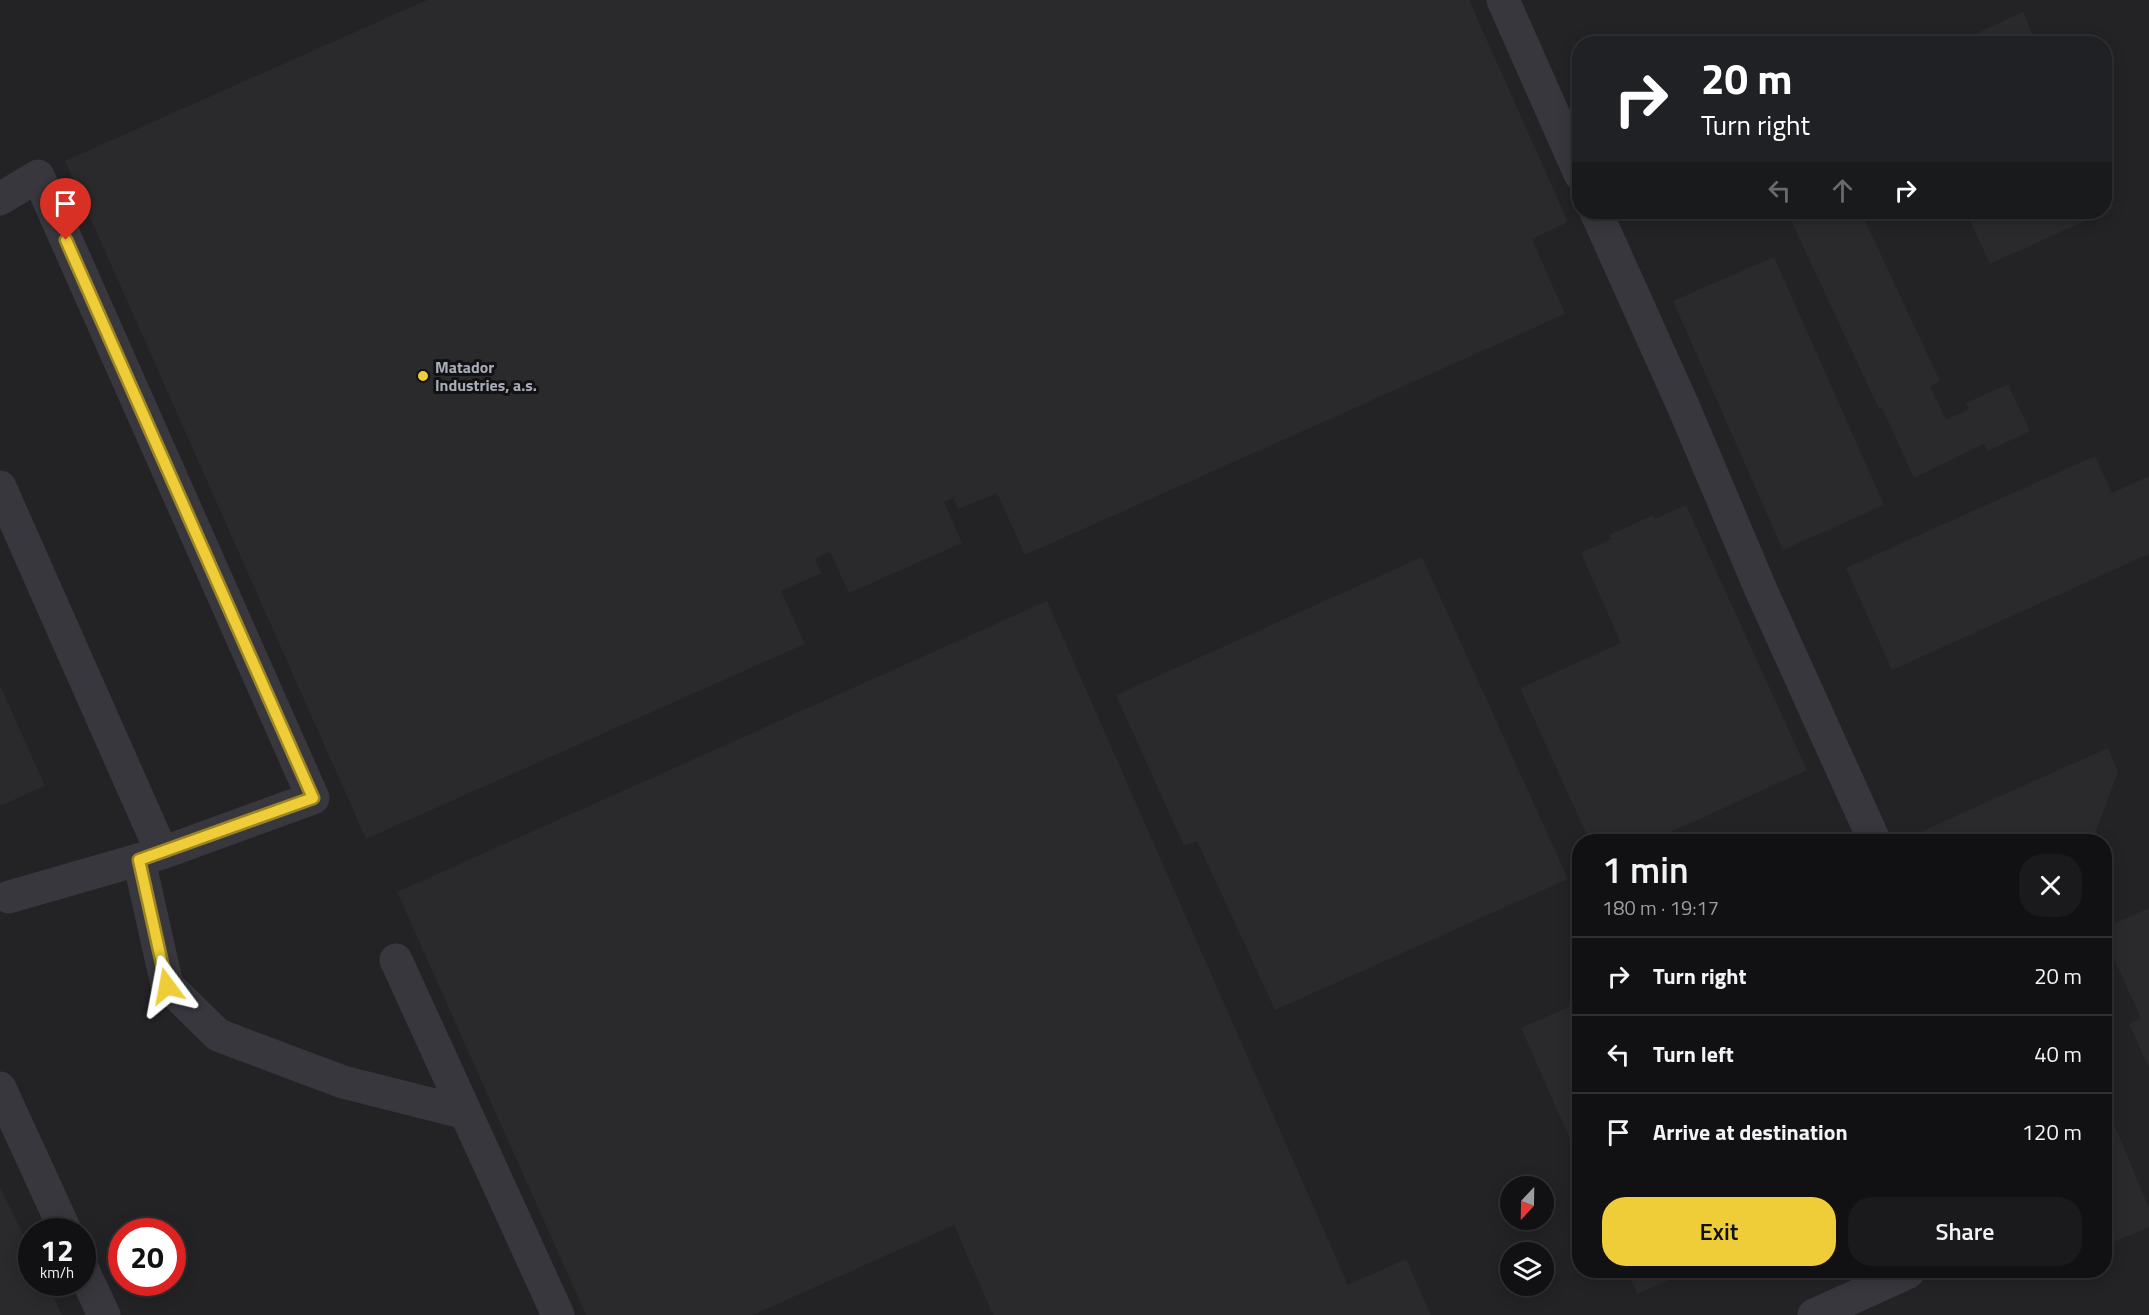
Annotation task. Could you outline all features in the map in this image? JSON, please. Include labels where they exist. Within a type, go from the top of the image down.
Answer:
[{"type":"lane","points":[[1503,0],[1572,156]]},
{"type":"lane","points":[[0,199],[38,176],[313,798],[150,857],[9,897]]},
{"type":"lane","points":[[1599,219],[1684,408],[1761,590],[1871,834]]},
{"type":"lane","points":[[0,487],[150,857],[167,986],[219,1035],[343,1082],[466,1113]]},
{"type":"lane","points":[[396,960],[558,1315]]},
{"type":"lane","points":[[0,1088],[60,1218]]},
{"type":"lane","points":[[1814,1315],[1896,1278]]},
{"type":"lane","points":[[95,1296],[104,1315]]},
{"type":"shaded area","points":[[0,0],[2149,0],[2149,1315],[0,1315]]},
{"type":"building","points":[[427,0],[1469,0],[1568,222],[1532,239],[1565,314],[1025,555],[997,493],[958,509],[953,498],[944,502],[962,543],[849,593],[830,552],[815,559],[822,573],[781,591],[805,644],[366,839],[65,161]]},
{"type":"building","points":[[2023,12],[2034,36],[1971,36]]},
{"type":"building","points":[[1790,219],[1864,219],[1940,381],[1930,386],[1946,420],[1969,409],[1966,403],[2008,384],[2030,431],[1988,451],[1984,444],[1914,478],[1882,408],[1879,409]]},
{"type":"building","points":[[1969,219],[2089,219],[1990,264]]},
{"type":"building","points":[[1774,257],[1884,505],[1783,550],[1673,301]]},
{"type":"building","points":[[2095,456],[2112,493],[2149,476],[2149,554],[1892,670],[1846,568]]},
{"type":"building","points":[[1686,505],[1807,770],[1667,834],[1586,834],[1520,688],[1621,643],[1581,553],[1611,539],[1609,535],[1653,515],[1655,519]]},
{"type":"building","points":[[1422,557],[1568,879],[1275,1010],[1197,841],[1184,846],[1116,695]]},
{"type":"building","points":[[1047,601],[1348,1285],[1406,1259],[1431,1315],[993,1315],[954,1225],[753,1315],[586,1315],[397,892]]},
{"type":"building","points":[[0,685],[45,786],[0,806]]},
{"type":"building","points":[[2108,748],[2118,772],[2095,834],[1916,834]]},
{"type":"building","points":[[2149,908],[2149,1068],[2129,1024],[2141,1018],[2112,955],[2112,924]]},
{"type":"building","points":[[1572,1006],[1572,1144],[1521,1028]]},
{"type":"building","points":[[2112,1119],[2149,1208],[2149,1227],[2112,1243]]},
{"type":"building","points":[[0,1187],[18,1224],[18,1296],[53,1296],[62,1315],[0,1315]]},
{"type":"building","points":[[1630,1278],[1673,1278],[1637,1294]]},
{"type":"place","name":"Matador Industries, a.s.","points":[[423,376]]},
{"type":"route","points":[[66,240],[313,798],[139,860],[167,986]]}]
